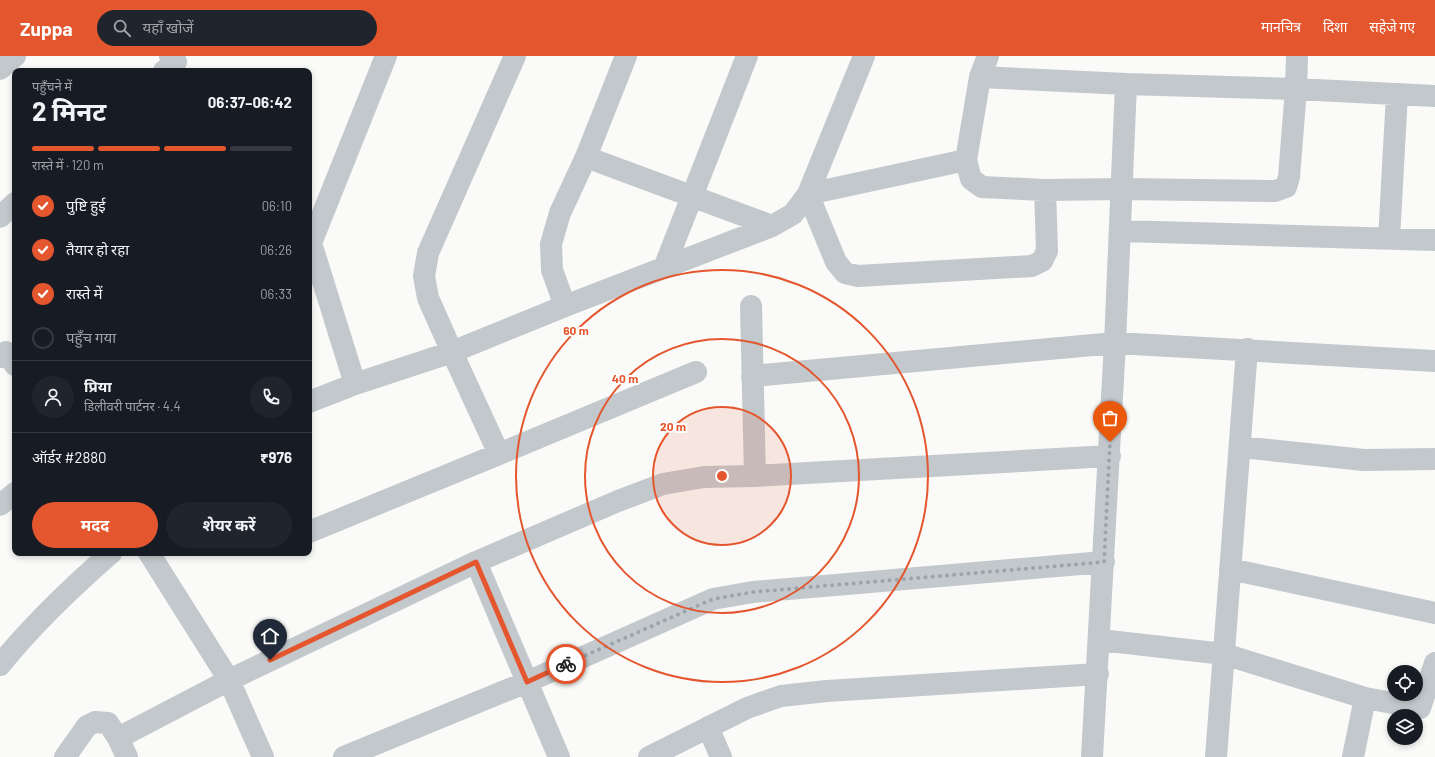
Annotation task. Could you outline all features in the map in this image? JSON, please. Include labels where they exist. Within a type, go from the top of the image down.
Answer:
[{"type":"street","points":[[0,69],[15,56]]},
{"type":"street","points":[[312,239],[386,56]]},
{"type":"street","points":[[499,454],[428,298],[424,276],[428,253],[515,56]]},
{"type":"street","points":[[565,306],[552,270],[551,244],[560,213],[586,157],[626,56]]},
{"type":"street","points":[[664,268],[746,56]]},
{"type":"street","points":[[312,401],[355,384],[452,352],[565,306],[772,226],[793,214],[808,194],[864,56]]},
{"type":"street","points":[[988,56],[980,77],[966,160],[971,179],[982,187],[1045,190],[1123,189],[1275,191],[1286,187],[1289,177],[1297,56]]},
{"type":"street","points":[[980,77],[1435,96]]},
{"type":"street","points":[[1092,757],[1110,456],[1123,189],[1126,84]]},
{"type":"street","points":[[1389,239],[1398,94]]},
{"type":"street","points":[[586,157],[772,226]]},
{"type":"street","points":[[808,194],[966,160]]},
{"type":"street","points":[[808,194],[836,262],[845,273],[858,276],[1032,266],[1042,261],[1047,251],[1045,190]]},
{"type":"street","points":[[0,217],[12,206]]},
{"type":"street","points":[[1121,231],[1435,240]]},
{"type":"street","points":[[312,250],[355,384]]},
{"type":"street","points":[[751,306],[755,476]]},
{"type":"street","points":[[752,376],[1115,343],[1247,349],[1435,361]]},
{"type":"street","points":[[1216,757],[1241,447],[1247,349]]},
{"type":"street","points":[[312,531],[696,372]]},
{"type":"street","points":[[1241,447],[1364,460],[1435,459]]},
{"type":"street","points":[[118,738],[229,680],[476,562],[618,501],[663,484],[704,477],[755,476],[1110,456]]},
{"type":"street","points":[[0,505],[12,495]]},
{"type":"street","points":[[0,665],[23,636],[73,586],[108,556]]},
{"type":"street","points":[[151,556],[229,680],[263,757]]},
{"type":"street","points":[[476,562],[559,757]]},
{"type":"street","points":[[344,757],[527,682],[713,599],[753,592],[1104,562]]},
{"type":"street","points":[[1230,569],[1435,613]]},
{"type":"street","points":[[1100,640],[1224,654],[1365,698],[1428,710],[1435,663]]},
{"type":"street","points":[[649,757],[708,726],[747,708],[781,696],[827,691],[1098,674]]},
{"type":"street","points":[[1353,757],[1365,698]]},
{"type":"street","points":[[65,757],[87,726],[95,722],[108,724],[118,738],[127,757]]},
{"type":"street","points":[[708,726],[721,757]]},
{"type":"way so far","points":[[566,664],[713,599],[753,592],[1104,562],[1110,442]]},
{"type":"route","points":[[270,660],[476,562],[527,682],[566,664]]}]
